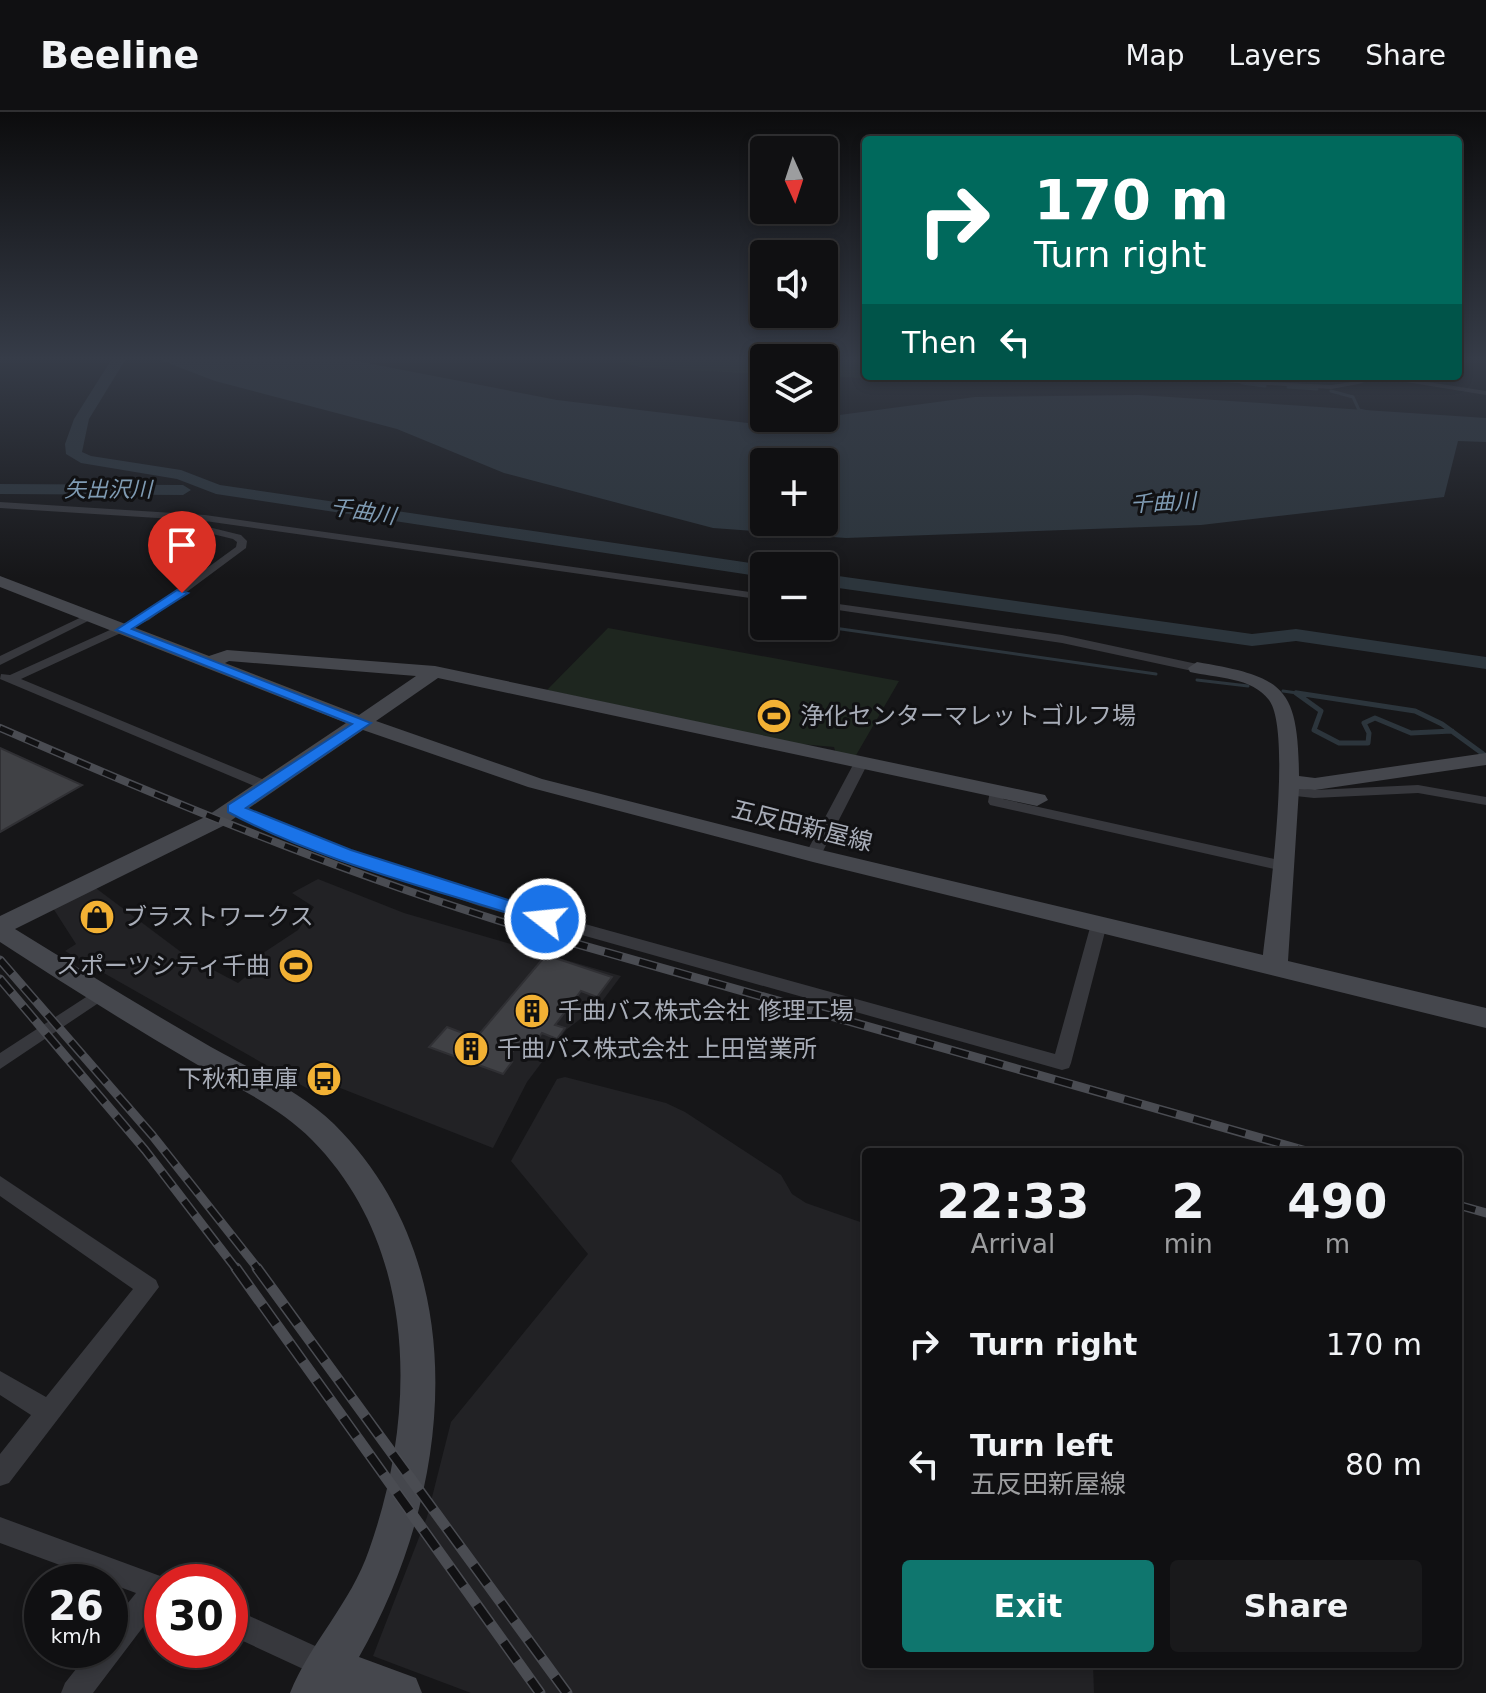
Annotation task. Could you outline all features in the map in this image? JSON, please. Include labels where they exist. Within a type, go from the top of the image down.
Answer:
[{"type":"street","points":[[0,505],[167,515],[750,595]]},
{"type":"street","points":[[5,677],[122,630],[162,608],[241,548],[242,541],[237,537],[176,521],[167,515]]},
{"type":"street","name":"五反田新屋線","points":[[0,581],[363,723],[523,780],[813,855],[1486,1018]]},
{"type":"street","points":[[838,607],[1062,639],[1248,679],[1280,700],[1286,716],[1288,786],[1275,966]]},
{"type":"street","points":[[0,661],[6,652],[90,616]]},
{"type":"street","points":[[211,662],[227,655],[435,672],[1037,800]]},
{"type":"street","points":[[0,928],[152,854],[234,809],[435,672]]},
{"type":"street","points":[[5,677],[269,787]]},
{"type":"street","points":[[1288,786],[1485,759]]},
{"type":"street","points":[[813,855],[861,763]]},
{"type":"street","points":[[1288,786],[1314,794],[1418,789],[1486,801]]},
{"type":"street","points":[[997,791],[995,802],[1283,866]]},
{"type":"street","points":[[234,809],[260,823],[485,902],[1062,1063],[1099,924]]},
{"type":"street","points":[[0,928],[100,994],[278,1099],[322,1132],[366,1185],[398,1249],[411,1290],[417,1346],[420,1407],[415,1452],[388,1553],[361,1612],[320,1680]]},
{"type":"street","points":[[0,1062],[100,994]]},
{"type":"street","points":[[0,1185],[148,1287],[0,1474]]},
{"type":"street","points":[[0,1382],[48,1412]]},
{"type":"street","points":[[0,1530],[144,1583]]},
{"type":"street","points":[[128,1626],[144,1606]]},
{"type":"street","points":[[248,1633],[320,1680],[401,1693]]},
{"type":"street","points":[[75,1693],[94,1668]]},
{"type":"shaded area","name":"浄化センターマレットゴルフ場","points":[[608,628],[899,681],[855,757],[836,753],[834,747],[800,744],[547,690]]},
{"type":"shaded area","points":[[318,879],[404,913],[621,976],[600,1004],[566,1030],[527,1082],[493,1148],[330,1084],[310,1090],[65,951],[76,944],[51,905],[93,886],[185,955],[238,983],[249,974],[254,959],[298,930],[314,907],[292,893]]},
{"type":"shaded area","points":[[565,1077],[666,1103],[685,1112],[781,1175],[792,1194],[806,1203],[862,1223],[862,1668],[1093,1668],[1094,1693],[471,1693],[373,1656],[427,1517],[451,1422],[588,1254],[511,1161],[557,1079]]},
{"type":"water","points":[[401,431],[1486,431],[1486,442],[1458,441],[1444,497],[1201,525],[846,538],[819,536],[838,536],[838,448],[750,448],[750,531],[713,528],[504,473]]},
{"type":"building","points":[[0,748],[82,785],[0,832]]},
{"type":"building","name":"千曲バス株式会社 修理工場","points":[[546,955],[612,977],[597,997],[581,991],[555,1025],[565,1028],[557,1039],[542,1033],[534,1044],[522,1040],[506,1060],[512,1062],[503,1074],[429,1047],[447,1027],[476,1038]]},
{"type":"waterway","name":"千曲川","points":[[77,431],[74,454],[87,460],[181,475],[216,489],[750,569]]},
{"type":"waterway","name":"矢出沢川","points":[[0,489],[183,490]]},
{"type":"waterway","name":"千曲川","points":[[838,582],[1252,640],[1296,635],[1486,663]]},
{"type":"waterway","points":[[838,629],[1156,674]]},
{"type":"waterway","points":[[1197,680],[1248,686]]},
{"type":"waterway","points":[[1283,691],[1297,693]]},
{"type":"waterway","points":[[1299,695],[1296,693],[1321,711],[1314,730],[1339,743],[1368,743],[1369,733],[1364,723],[1375,718],[1411,733],[1452,731]]},
{"type":"waterway","points":[[1297,693],[1311,695]]},
{"type":"waterway","points":[[1297,693],[1415,711],[1452,731]]},
{"type":"waterway","points":[[1452,731],[1486,756]]},
{"type":"railway","points":[[0,728],[357,873],[576,944]]},
{"type":"railway","points":[[570,942],[576,944]]},
{"type":"railway","points":[[576,944],[1296,1148]]},
{"type":"railway","points":[[0,960],[152,1135],[259,1270]]},
{"type":"railway","points":[[0,979],[145,1150],[237,1270]]},
{"type":"railway","points":[[1462,1206],[1486,1213]]},
{"type":"railway","points":[[236,1268],[540,1693]]},
{"type":"railway","points":[[257,1268],[567,1693]]},
{"type":"place","name":"浄化センターマレットゴルフ場","points":[[774,716]]},
{"type":"place","name":"ブラストワークス","points":[[97,917]]},
{"type":"place","name":"スポーツシティ千曲","points":[[296,966]]},
{"type":"place","name":"千曲バス株式会社 修理工場","points":[[532,1011]]},
{"type":"place","name":"千曲バス株式会社 上田営業所","points":[[471,1049]]},
{"type":"place","name":"下秋和車庫","points":[[324,1079]]},
{"type":"route","points":[[182,593],[122,630],[363,723],[234,809],[260,823],[345,854],[545,919]]}]
